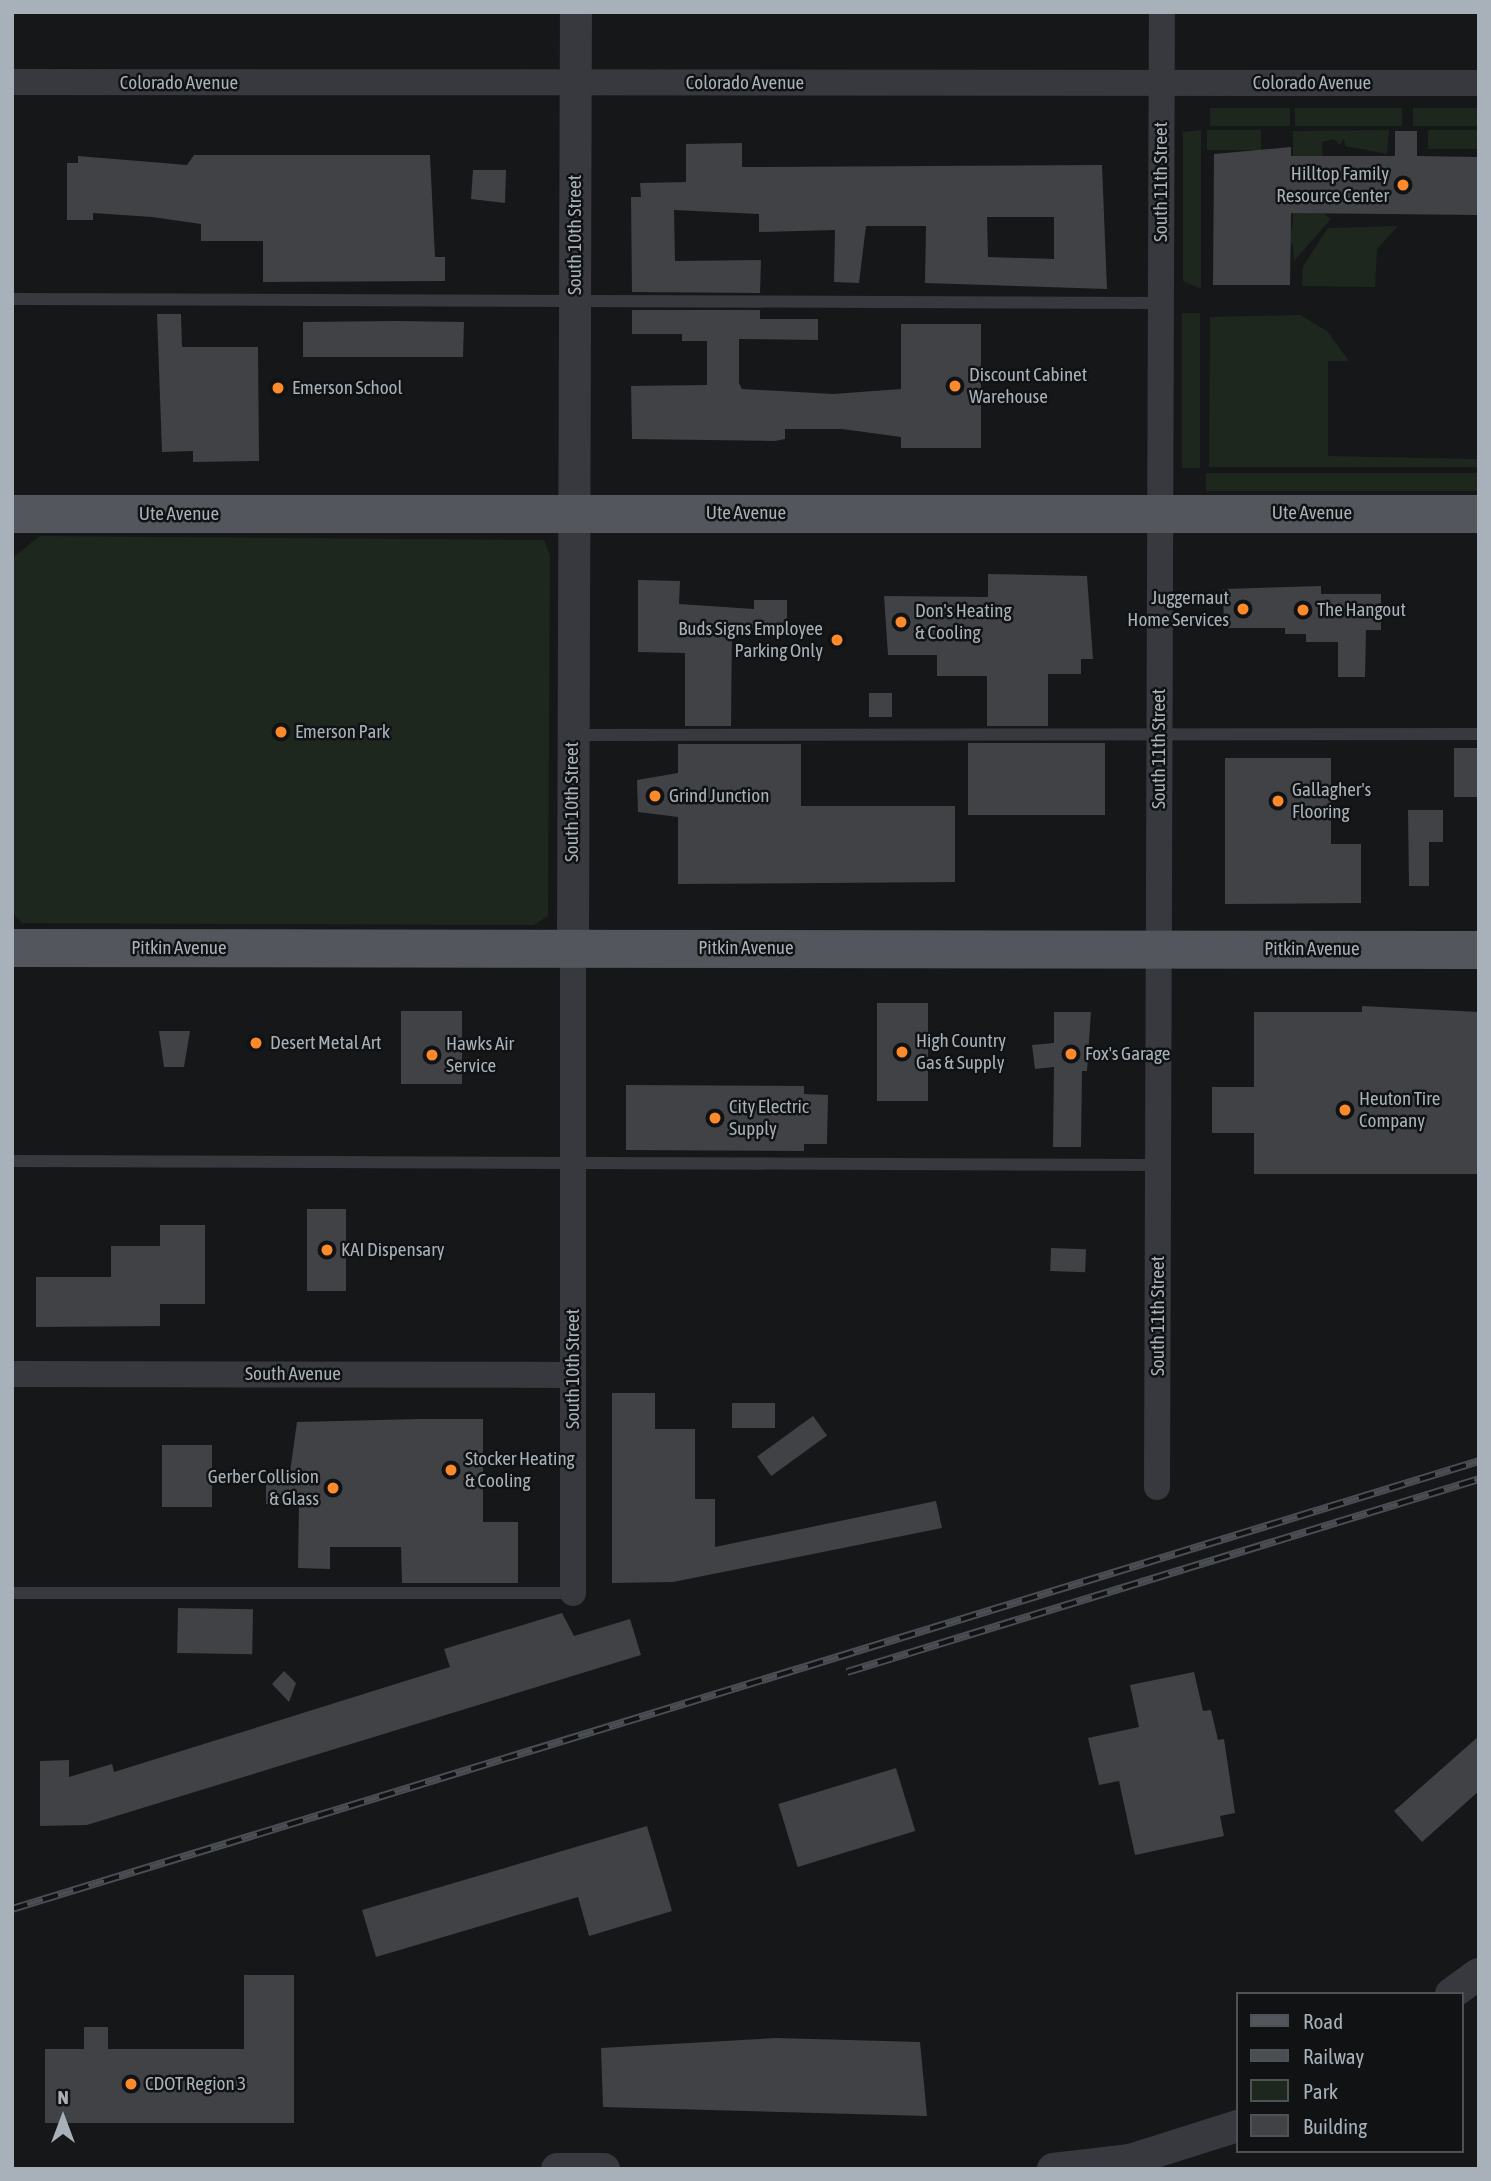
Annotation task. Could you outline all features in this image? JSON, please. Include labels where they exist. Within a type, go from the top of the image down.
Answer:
[{"type":"main road","name":"Ute Avenue","points":[[12,514],[1479,514]]},
{"type":"main road","name":"Pitkin Avenue","points":[[12,948],[1479,950]]},
{"type":"street","name":"South 10th Street","points":[[573,1593],[572,735],[576,12]]},
{"type":"street","name":"South 11th Street","points":[[1157,1486],[1162,12]]},
{"type":"street","name":"Colorado Avenue","points":[[12,82],[1479,83]]},
{"type":"street","name":"South Avenue","points":[[12,1374],[573,1374]]},
{"type":"street","points":[[1454,1992],[1479,1974]]},
{"type":"street","points":[[1053,2169],[1130,2160],[1236,2126]]},
{"type":"street","points":[[556,2169],[604,2169]]},
{"type":"lane","points":[[12,299],[1161,303]]},
{"type":"lane","points":[[572,735],[1479,734]]},
{"type":"lane","points":[[12,1161],[1159,1165]]},
{"type":"lane","points":[[12,1593],[573,1593]]},
{"type":"green space","points":[[1210,108],[1290,108],[1290,126],[1210,126]]},
{"type":"green space","points":[[1295,108],[1402,108],[1402,126],[1295,126]]},
{"type":"green space","points":[[1413,108],[1479,108],[1479,126],[1413,126]]},
{"type":"green space","points":[[1201,130],[1199,288],[1183,281],[1183,132]]},
{"type":"green space","points":[[1207,130],[1261,130],[1261,150],[1207,150]]},
{"type":"green space","points":[[1389,130],[1387,154],[1345,146],[1344,138],[1340,145],[1334,139],[1322,142],[1324,214],[1331,219],[1294,261],[1293,245],[1287,243],[1293,224],[1293,131]]},
{"type":"green space","points":[[1428,130],[1479,130],[1479,149],[1428,149]]},
{"type":"green space","points":[[1398,226],[1377,249],[1375,287],[1302,286],[1303,266],[1328,228]]},
{"type":"green space","points":[[1182,313],[1200,313],[1200,468],[1182,468]]},
{"type":"green space","points":[[1300,315],[1327,331],[1349,361],[1328,361],[1328,456],[1479,459],[1479,467],[1209,467],[1210,317]]},
{"type":"green space","points":[[1206,473],[1479,473],[1479,491],[1206,491]]},
{"type":"green space","name":"Emerson Park","points":[[40,536],[544,540],[550,555],[548,916],[534,925],[22,923],[12,912],[12,558]]},
{"type":"building","points":[[1395,131],[1417,131],[1417,156],[1479,157],[1479,215],[1291,213],[1290,285],[1213,285],[1214,154],[1291,147],[1291,156],[1395,156]]},
{"type":"building","points":[[742,143],[742,167],[1102,165],[1107,289],[925,283],[926,226],[866,226],[859,283],[834,282],[835,230],[759,232],[759,214],[674,210],[675,261],[761,260],[760,293],[632,292],[631,197],[641,197],[640,183],[686,182],[686,144]],"holes":[[[987,217],[1054,217],[1054,259],[988,257]]]},
{"type":"building","points":[[194,155],[430,155],[435,257],[445,257],[445,281],[263,282],[263,241],[201,241],[201,224],[152,217],[93,213],[93,220],[67,220],[67,163],[78,163],[78,156],[187,165]]},
{"type":"building","points":[[473,170],[506,170],[505,203],[471,199]]},
{"type":"building","points":[[632,310],[760,310],[760,319],[818,319],[818,340],[739,339],[739,383],[742,389],[833,394],[901,389],[901,324],[981,324],[981,448],[901,448],[901,437],[842,429],[785,429],[785,439],[775,441],[632,439],[631,386],[707,385],[707,341],[682,341],[682,334],[632,334]]},
{"type":"building","points":[[157,314],[181,314],[182,347],[258,347],[259,461],[193,462],[193,451],[162,452]]},
{"type":"building","points":[[303,322],[464,322],[463,357],[303,357]]},
{"type":"building","points":[[988,574],[1087,576],[1093,659],[1081,659],[1081,674],[1048,674],[1048,726],[987,726],[987,676],[937,676],[937,655],[888,655],[884,596],[988,597]]},
{"type":"building","points":[[638,580],[680,581],[679,604],[754,609],[754,600],[787,600],[787,628],[732,628],[731,726],[685,726],[685,653],[638,652]]},
{"type":"building","points":[[1321,586],[1321,594],[1381,594],[1381,630],[1366,630],[1365,677],[1338,677],[1338,642],[1306,642],[1306,634],[1285,634],[1285,628],[1224,628],[1223,589]]},
{"type":"building","points":[[869,693],[892,693],[892,717],[869,717]]},
{"type":"building","points":[[968,743],[1105,743],[1105,815],[968,815]]},
{"type":"building","points":[[678,744],[801,744],[801,806],[955,806],[955,882],[678,884],[678,817],[638,812],[637,780],[678,773]]},
{"type":"building","points":[[1454,748],[1479,748],[1479,797],[1454,797]]},
{"type":"building","name":"Gallagher's Flooring","points":[[1225,758],[1331,758],[1331,844],[1361,844],[1361,903],[1225,904]]},
{"type":"building","points":[[1408,810],[1443,810],[1443,842],[1429,842],[1429,886],[1409,886]]},
{"type":"building","name":"High Country Gas & Supply","points":[[877,1003],[928,1003],[928,1101],[877,1101]]},
{"type":"building","name":"Heuton Tire Company","points":[[1362,1006],[1479,1012],[1479,1174],[1254,1174],[1254,1133],[1212,1133],[1212,1087],[1254,1087],[1254,1012],[1362,1012]]},
{"type":"building","name":"Hawks Air Service","points":[[401,1011],[462,1011],[462,1084],[401,1084]]},
{"type":"building","points":[[1054,1012],[1091,1012],[1087,1071],[1082,1071],[1081,1147],[1053,1147],[1054,1067],[1035,1069],[1032,1045],[1054,1043]]},
{"type":"building","points":[[159,1031],[190,1031],[184,1067],[164,1067]]},
{"type":"building","name":"City Electric Supply","points":[[626,1085],[804,1086],[804,1094],[828,1095],[827,1144],[804,1144],[804,1151],[626,1150]]},
{"type":"building","name":"KAI Dispensary","points":[[307,1209],[346,1209],[346,1291],[307,1291]]},
{"type":"building","points":[[160,1225],[205,1225],[205,1304],[160,1304],[160,1326],[36,1327],[36,1277],[111,1277],[111,1246],[160,1246]]},
{"type":"building","points":[[1051,1248],[1086,1249],[1085,1272],[1050,1271]]},
{"type":"building","points":[[612,1393],[655,1393],[655,1429],[695,1429],[695,1499],[715,1499],[715,1547],[936,1501],[942,1528],[673,1582],[612,1583]]},
{"type":"building","points":[[732,1403],[775,1403],[775,1428],[732,1428]]},
{"type":"building","points":[[813,1416],[827,1435],[771,1476],[757,1457]]},
{"type":"building","points":[[483,1419],[483,1522],[518,1522],[518,1583],[402,1583],[401,1547],[330,1547],[330,1569],[298,1568],[299,1504],[266,1504],[266,1472],[290,1472],[297,1422]]},
{"type":"building","points":[[162,1445],[212,1445],[212,1507],[162,1507]]},
{"type":"building","points":[[178,1608],[253,1609],[252,1654],[177,1653]]},
{"type":"building","points":[[562,1613],[574,1636],[630,1619],[641,1655],[87,1825],[40,1826],[40,1761],[69,1760],[69,1777],[112,1764],[114,1772],[450,1667],[444,1649]]},
{"type":"building","points":[[284,1671],[296,1683],[289,1702],[272,1684]]},
{"type":"building","points":[[1194,1672],[1203,1711],[1211,1710],[1218,1740],[1224,1739],[1235,1813],[1220,1816],[1224,1836],[1135,1855],[1119,1781],[1099,1785],[1088,1738],[1139,1727],[1130,1685]]},
{"type":"building","points":[[1479,1736],[1479,1791],[1422,1842],[1394,1811]]},
{"type":"building","points":[[896,1768],[915,1831],[798,1867],[778,1804]]},
{"type":"building","points":[[647,1826],[672,1911],[589,1936],[578,1897],[376,1957],[362,1910]]},
{"type":"building","points":[[244,1975],[294,1975],[294,2123],[45,2123],[45,2049],[84,2049],[84,2027],[108,2027],[108,2049],[244,2049]]},
{"type":"building","points":[[776,2038],[920,2042],[927,2116],[603,2107],[601,2048]]},
{"type":"railway","points":[[12,1909],[1479,1461]]},
{"type":"railway","points":[[847,1672],[1479,1479]]},
{"type":"place","name":"Hilltop Family Resource Center","points":[[1403,185]]},
{"type":"place","name":"Discount Cabinet Warehouse","points":[[955,386]]},
{"type":"place","name":"Emerson School","points":[[278,388]]},
{"type":"place","name":"Juggernaut Home Services","points":[[1243,609]]},
{"type":"place","name":"The Hangout","points":[[1303,610]]},
{"type":"place","name":"Don's Heating & Cooling","points":[[901,622]]},
{"type":"place","name":"Buds Signs Employee Parking Only","points":[[837,640]]},
{"type":"place","name":"Emerson Park","points":[[281,732]]},
{"type":"place","name":"Grind Junction","points":[[655,796]]},
{"type":"place","name":"Gallagher's Flooring","points":[[1278,801]]},
{"type":"place","name":"Desert Metal Art","points":[[256,1043]]},
{"type":"place","name":"High Country Gas & Supply","points":[[902,1052]]},
{"type":"place","name":"Fox's Garage","points":[[1071,1054]]},
{"type":"place","name":"Hawks Air Service","points":[[432,1055]]},
{"type":"place","name":"Heuton Tire Company","points":[[1345,1110]]},
{"type":"place","name":"City Electric Supply","points":[[715,1118]]},
{"type":"place","name":"KAI Dispensary","points":[[327,1250]]},
{"type":"place","name":"Stocker Heating & Cooling","points":[[451,1470]]},
{"type":"place","name":"Gerber Collision & Glass","points":[[333,1488]]},
{"type":"place","name":"CDOT Region 3","points":[[131,2084]]}]
